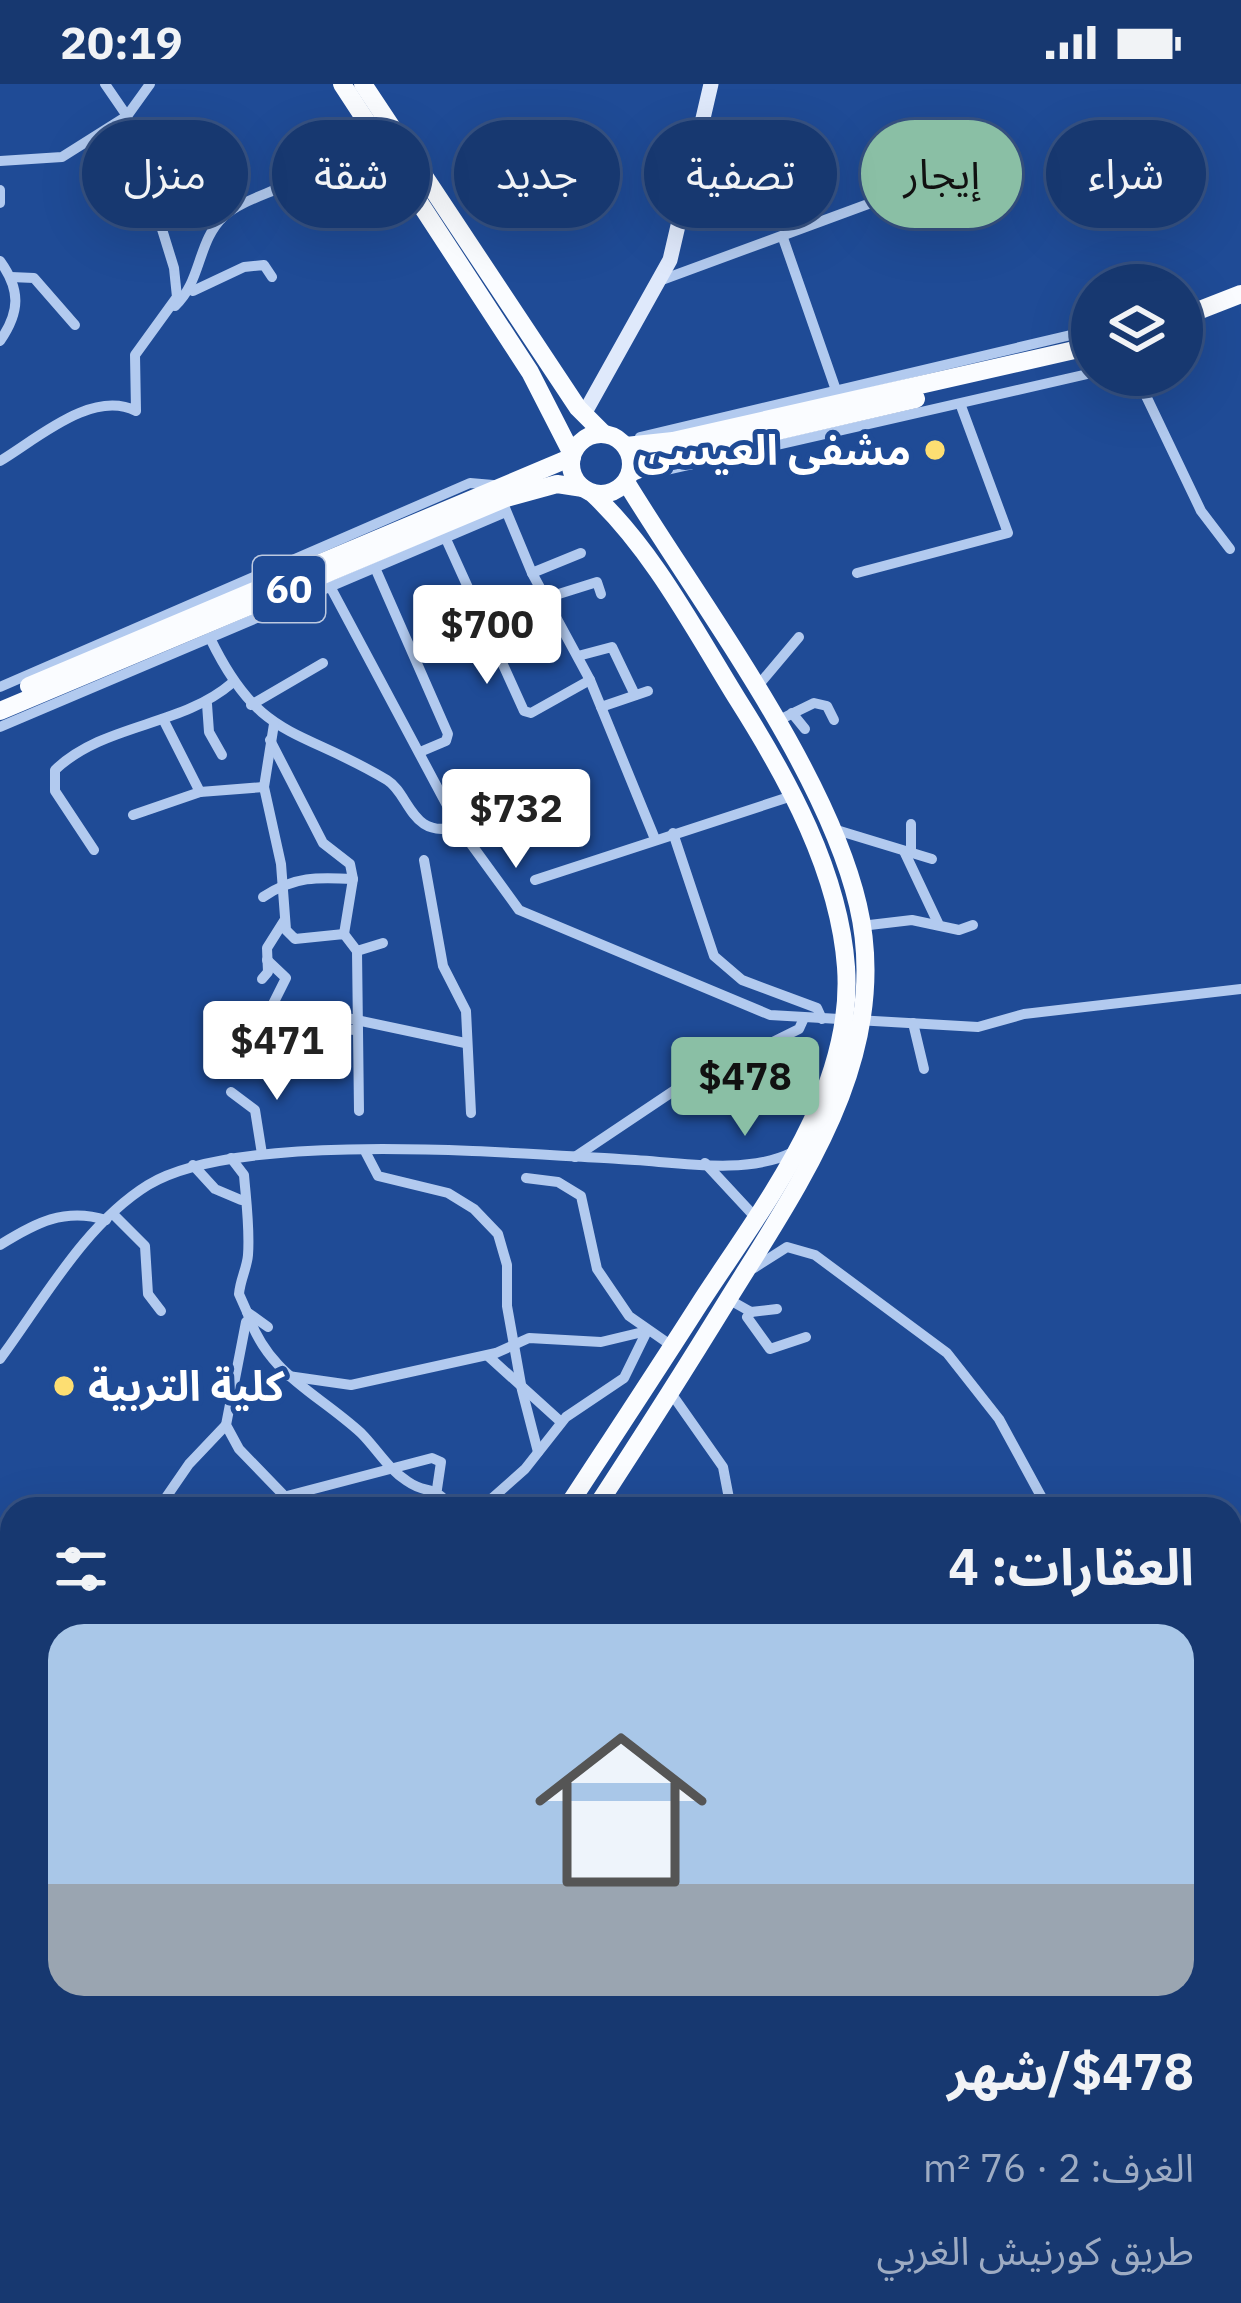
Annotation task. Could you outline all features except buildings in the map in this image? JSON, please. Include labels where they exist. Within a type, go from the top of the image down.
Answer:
[{"type":"main road","points":[[342,84],[530,372],[572,456],[572,475],[623,523],[688,619],[792,796],[820,855],[840,930],[846,969],[831,1020],[832,1071],[794,1152],[574,1497]]},
{"type":"main road","points":[[363,84],[584,415],[617,440],[628,478],[756,688],[784,717],[830,828],[861,926],[863,1019],[844,1096],[790,1202],[603,1497]]},
{"type":"main road","points":[[1203,310],[1241,294]]},
{"type":"main road","points":[[572,456],[582,440],[674,441],[1071,351]]},
{"type":"main road","points":[[587,491],[613,492],[628,478],[677,454],[1071,362]]},
{"type":"main road","name":"60","points":[[0,712],[329,581],[502,499],[572,456]]},
{"type":"main road","name":"60","points":[[0,698],[502,499],[556,484],[587,491]]},
{"type":"street","points":[[105,84],[128,116],[174,268],[176,297],[169,312]]},
{"type":"street","points":[[0,161],[62,157],[128,116],[150,84]]},
{"type":"street","points":[[584,415],[670,260],[711,84]]},
{"type":"street","points":[[0,190],[0,203]]},
{"type":"street","points":[[193,291],[201,258],[222,218],[272,192]]},
{"type":"street","points":[[659,281],[861,207]]},
{"type":"street","points":[[783,238],[838,393]]},
{"type":"street","points":[[0,261],[11,277],[17,305],[0,340]]},
{"type":"street","points":[[0,461],[85,411],[115,405],[136,411],[139,342],[169,312],[193,291],[244,267],[264,265],[272,277]]},
{"type":"street","points":[[11,277],[34,278],[75,325]]},
{"type":"street","points":[[617,440],[838,393],[1071,335]]},
{"type":"street","points":[[652,465],[667,470],[1071,378]]},
{"type":"street","points":[[1146,396],[1201,511],[1230,549]]},
{"type":"street","points":[[857,572],[1008,533],[961,406]]},
{"type":"street","points":[[0,687],[470,483],[502,499],[532,573],[590,680],[655,839]]},
{"type":"street","points":[[0,727],[210,638],[329,581],[376,570],[446,539],[502,499]]},
{"type":"street","points":[[446,539],[524,711],[531,713],[590,680]]},
{"type":"street","points":[[532,573],[581,553]]},
{"type":"street","points":[[376,570],[448,734],[446,741],[420,752]]},
{"type":"street","points":[[329,581],[458,826],[519,910],[755,1009],[805,1018],[978,1027],[1024,1013],[1241,989]]},
{"type":"street","points":[[546,598],[597,582],[602,594]]},
{"type":"street","points":[[756,688],[799,637]]},
{"type":"street","points":[[210,638],[232,683],[274,724],[392,783],[412,816],[435,826],[458,826]]},
{"type":"street","points":[[578,656],[612,647],[641,693],[601,707]]},
{"type":"street","points":[[251,704],[323,663]]},
{"type":"street","points":[[94,850],[55,791],[55,770],[138,724],[207,704],[232,683]]},
{"type":"street","points":[[784,717],[821,703],[834,720]]},
{"type":"street","points":[[207,704],[209,732],[222,755]]},
{"type":"street","points":[[784,717],[805,729]]},
{"type":"street","points":[[163,719],[200,792]]},
{"type":"street","points":[[274,724],[264,787],[284,921],[295,939],[344,934]]},
{"type":"street","points":[[270,740],[330,851],[350,864],[353,879],[344,934],[357,952],[359,1111]]},
{"type":"street","points":[[134,815],[200,792],[264,787]]},
{"type":"street","points":[[536,880],[792,796]]},
{"type":"street","points":[[911,824],[908,852],[938,923]]},
{"type":"street","points":[[830,828],[932,859]]},
{"type":"street","points":[[673,832],[714,956],[742,980],[818,1008],[831,1020]]},
{"type":"street","points":[[328,874],[330,851]]},
{"type":"street","points":[[424,860],[443,966],[466,1011],[471,1113]]},
{"type":"street","points":[[263,897],[281,885],[328,874],[353,879]]},
{"type":"street","points":[[861,926],[911,920],[959,930],[973,926]]},
{"type":"street","points":[[262,979],[267,948],[284,921]]},
{"type":"street","points":[[357,952],[383,943]]},
{"type":"street","points":[[267,960],[284,972],[286,984],[271,1001],[271,1010],[297,1058],[328,1029],[358,1025]]},
{"type":"street","points":[[319,1012],[358,1025],[465,1043]]},
{"type":"street","points":[[575,1156],[675,1090],[799,1029],[805,1018]]},
{"type":"street","points":[[913,1023],[924,1069]]},
{"type":"street","points":[[675,1090],[687,1100],[728,1110]]},
{"type":"street","points":[[231,1093],[255,1110],[262,1154]]},
{"type":"street","points":[[0,1359],[110,1217],[147,1185],[193,1166],[262,1154],[575,1156],[705,1163],[777,1160],[794,1152]]},
{"type":"street","points":[[366,1153],[383,1179],[448,1193],[474,1209],[498,1234],[522,1390],[538,1452]]},
{"type":"street","points":[[231,1158],[244,1174],[241,1200],[248,1215],[248,1261],[238,1294],[259,1347],[362,1434],[389,1467],[411,1484],[436,1489],[442,1497]]},
{"type":"street","points":[[705,1163],[756,1218]]},
{"type":"street","points":[[193,1166],[215,1189],[241,1200]]},
{"type":"street","points":[[526,1178],[558,1182],[581,1196],[597,1269],[625,1311],[672,1346]]},
{"type":"street","points":[[0,1245],[41,1220],[83,1213],[110,1217],[145,1246],[148,1294],[161,1311]]},
{"type":"street","points":[[742,1278],[787,1247],[815,1255],[947,1353],[1000,1419],[1042,1497]]},
{"type":"street","points":[[728,1299],[751,1312],[777,1309]]},
{"type":"street","points":[[247,1312],[268,1327]]},
{"type":"street","points":[[166,1497],[188,1463],[226,1425],[247,1312]]},
{"type":"street","points":[[751,1312],[747,1317],[770,1349],[806,1337]]},
{"type":"street","points":[[289,1376],[351,1385],[485,1355],[538,1337],[601,1342],[647,1331]]},
{"type":"street","points":[[492,1497],[561,1422],[624,1378],[647,1331]]},
{"type":"street","points":[[485,1355],[508,1370],[522,1390],[561,1422]]},
{"type":"street","points":[[671,1393],[724,1468],[729,1497]]},
{"type":"street","points":[[226,1425],[239,1449],[287,1496],[324,1490],[389,1467],[439,1460],[436,1489]]},
{"type":"place","name":"مشفى العيسى","points":[[935,450]]},
{"type":"place","name":"كلية التربية","points":[[64,1386]]}]
